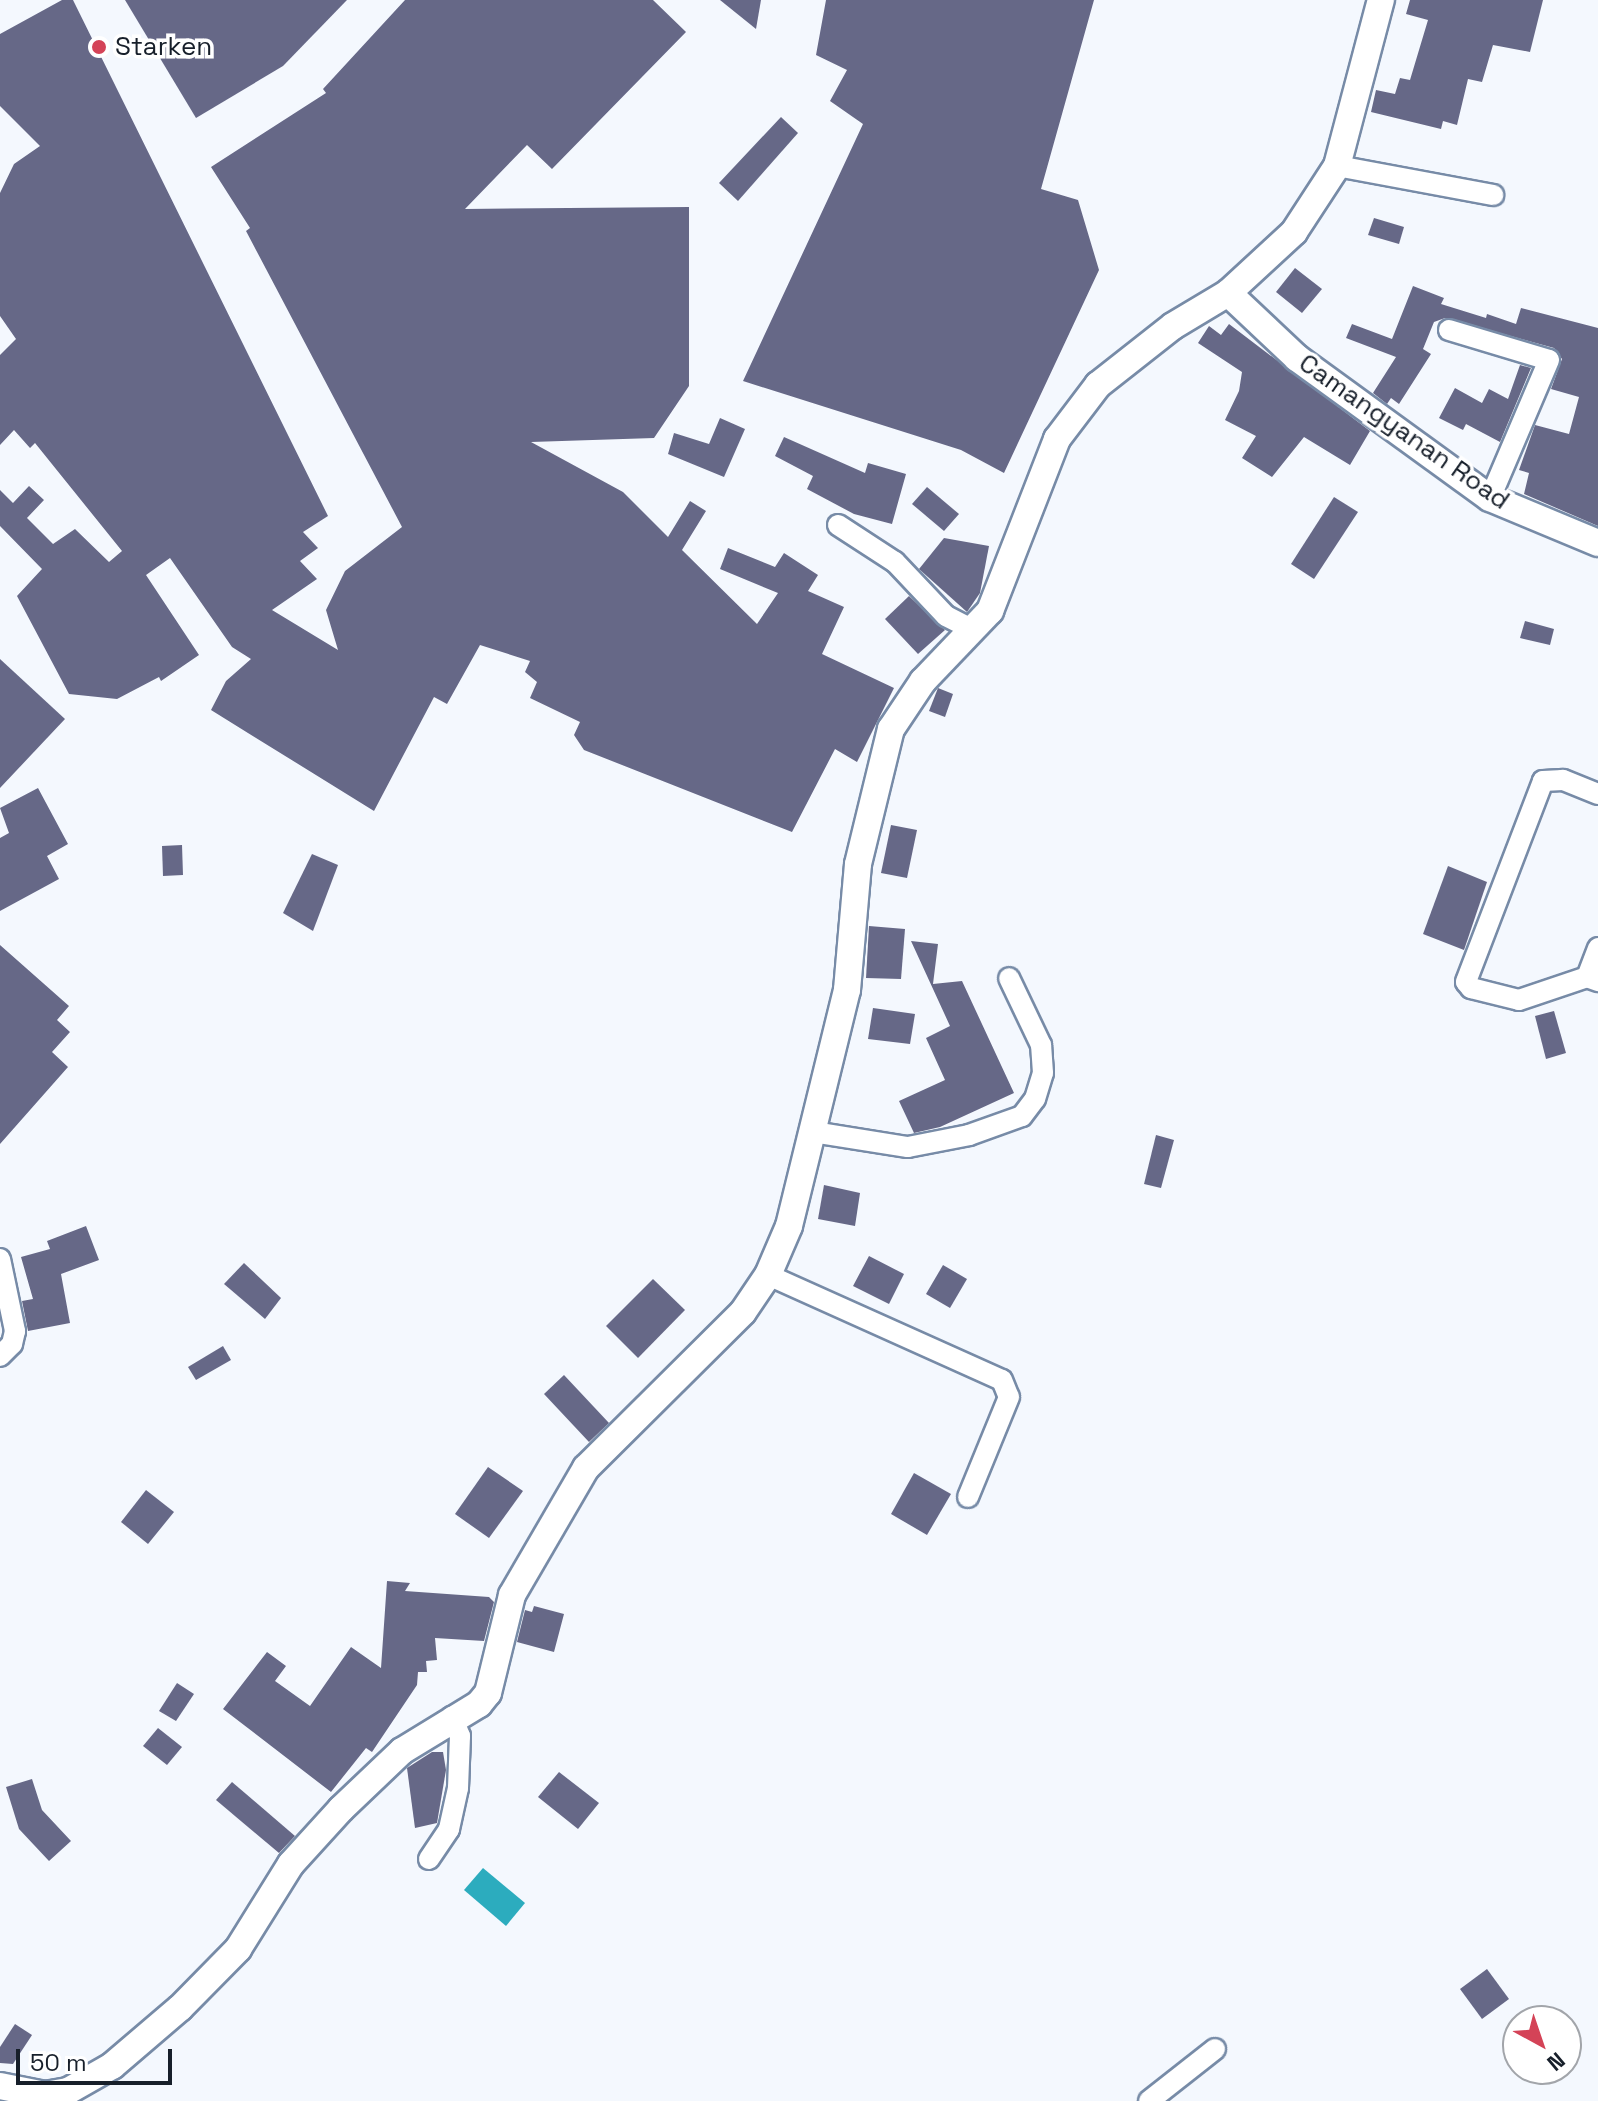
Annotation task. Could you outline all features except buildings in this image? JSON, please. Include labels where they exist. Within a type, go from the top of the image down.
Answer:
[{"type":"street","points":[[0,2086],[45,2095],[74,2096],[112,2066],[180,2008],[238,1949],[291,1864],[341,1809],[402,1751],[452,1717],[479,1704],[488,1693],[512,1595],[586,1468],[743,1312],[768,1275],[789,1226],[847,990],[858,864],[891,729],[923,681],[990,611],[1057,439],[1098,385],[1173,326],[1228,293],[1294,232],[1337,166],[1381,0]]},
{"type":"street","points":[[1337,166],[1493,195]]},
{"type":"street","name":"Camangyanan Road","points":[[1228,293],[1297,358],[1490,498],[1598,543]]},
{"type":"street","points":[[1449,330],[1549,360],[1490,498]]},
{"type":"street","points":[[838,525],[895,562],[946,616],[974,630]]},
{"type":"street","points":[[1598,794],[1563,780],[1543,781],[1466,982],[1519,1000],[1593,979],[1598,948]]},
{"type":"street","points":[[813,1132],[908,1147],[969,1135],[1022,1116],[1043,1073],[1041,1045],[1009,978]]},
{"type":"street","points":[[0,1259],[15,1331],[12,1344],[0,1356]]},
{"type":"street","points":[[768,1275],[1002,1380],[1009,1397],[968,1497]]},
{"type":"street","points":[[429,1859],[449,1829],[458,1788],[460,1736],[452,1717]]},
{"type":"street","points":[[1149,2101],[1215,2049]]},
{"type":"water","points":[[483,1868],[525,1903],[506,1926],[464,1890]]},
{"type":"place","name":"Starken","points":[[99,47]]}]
